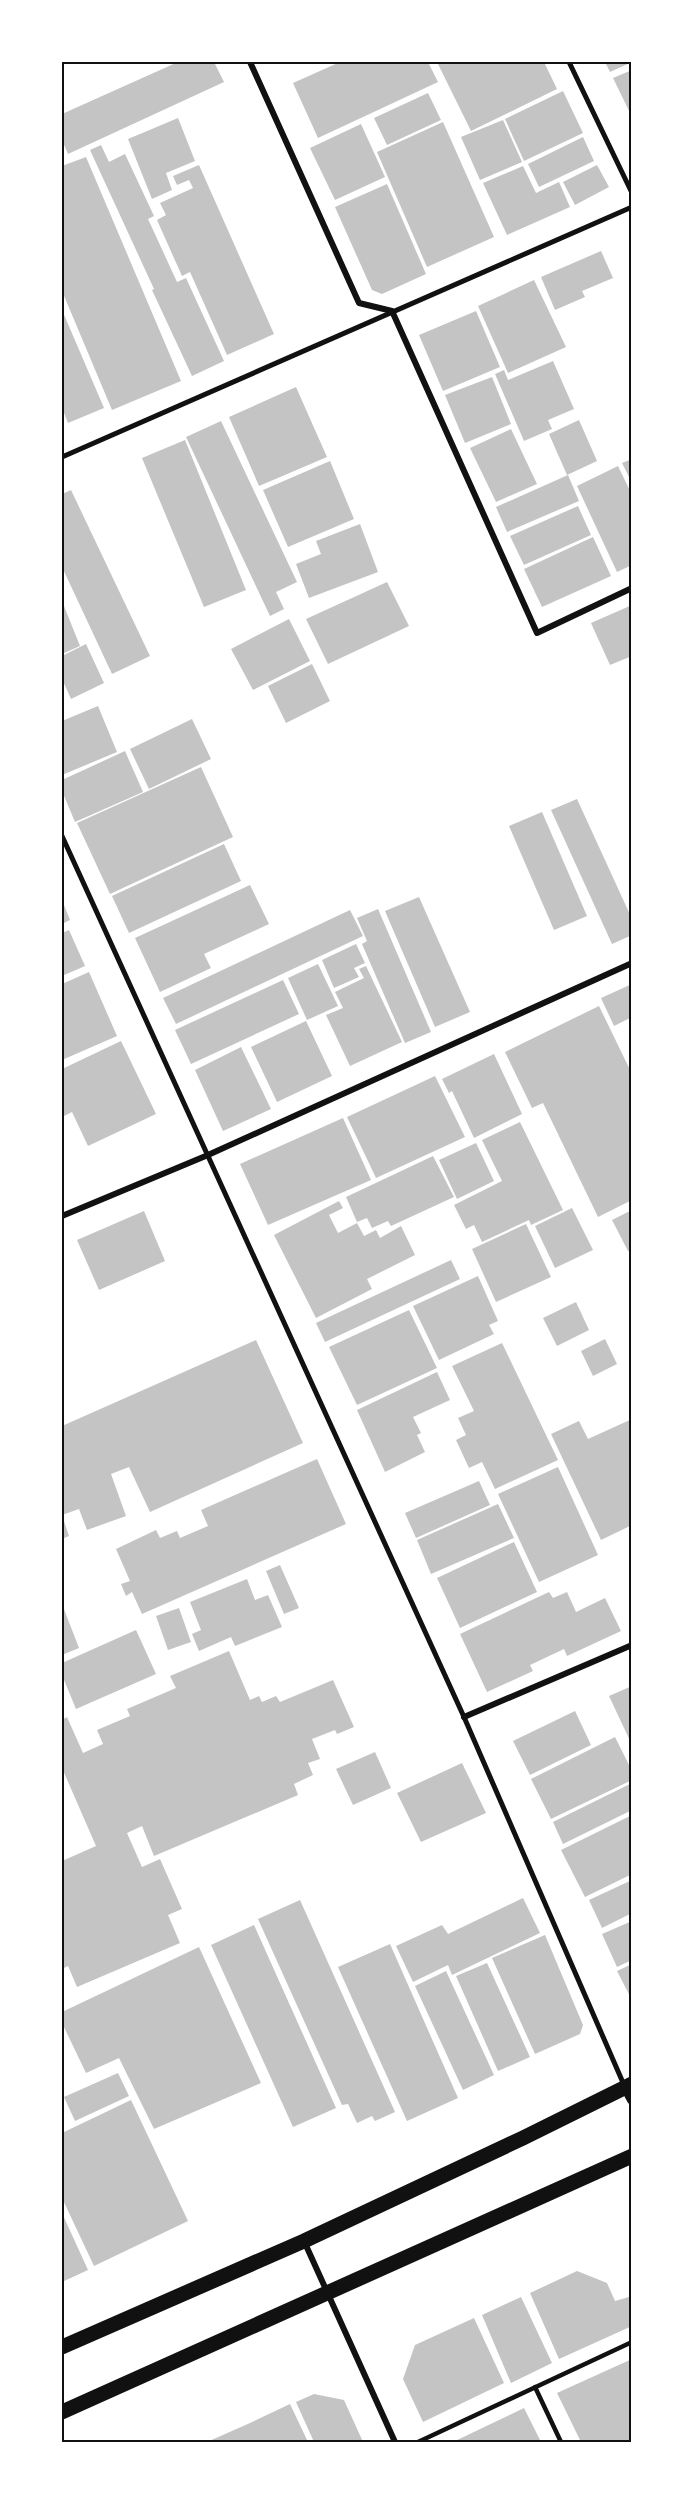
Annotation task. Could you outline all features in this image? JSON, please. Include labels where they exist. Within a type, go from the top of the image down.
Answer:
[{"type":"main road","points":[[62,2347],[304,2241],[629,2090]]},
{"type":"main road","points":[[62,2412],[327,2291],[632,2156]]},
{"type":"street","points":[[250,62],[359,303],[392,311]]},
{"type":"street","points":[[569,62],[632,193]]},
{"type":"street","points":[[62,457],[632,207]]},
{"type":"street","points":[[392,311],[537,633],[632,588]]},
{"type":"street","points":[[62,836],[464,1718],[629,2090]]},
{"type":"street","points":[[62,1216],[208,1155],[632,963]]},
{"type":"street","points":[[464,1718],[632,1645]]},
{"type":"street","points":[[304,2241],[395,2442]]},
{"type":"lane","points":[[418,2442],[632,2342]]},
{"type":"lane","points":[[535,2387],[561,2442]]},
{"type":"building","points":[[178,62],[214,62],[224,82],[68,154],[62,140],[62,114]]},
{"type":"building","points":[[340,62],[428,62],[438,82],[318,138],[293,83]]},
{"type":"building","points":[[437,62],[544,62],[557,89],[471,131]]},
{"type":"building","points":[[605,62],[632,62],[610,72]]},
{"type":"building","points":[[632,70],[632,117],[613,78]]},
{"type":"building","points":[[563,91],[583,133],[524,161],[505,119]]},
{"type":"building","points":[[428,93],[441,120],[387,145],[374,118]]},
{"type":"building","points":[[178,118],[195,161],[166,173],[172,190],[152,199],[128,139]]},
{"type":"building","points":[[503,120],[522,162],[480,180],[461,137]]},
{"type":"building","points":[[443,122],[494,237],[427,267],[377,152]]},
{"type":"building","points":[[361,124],[385,177],[335,200],[310,148]]},
{"type":"building","points":[[583,137],[594,161],[539,187],[528,164]]},
{"type":"building","points":[[101,145],[109,162],[125,154],[154,216],[148,219],[177,282],[186,278],[224,361],[192,376],[90,150]]},
{"type":"building","points":[[86,157],[181,381],[112,410],[62,291],[62,166]]},
{"type":"building","points":[[199,165],[274,334],[227,355],[190,272],[182,276],[157,220],[166,215],[160,203],[193,188],[189,180],[177,185],[173,176]]},
{"type":"building","points":[[597,165],[609,187],[575,205],[563,182]]},
{"type":"building","points":[[523,166],[536,193],[559,182],[570,207],[507,235],[483,183]]},
{"type":"building","points":[[387,184],[426,274],[382,294],[372,290],[335,207]]},
{"type":"building","points":[[601,251],[613,278],[582,291],[585,297],[555,310],[541,277]]},
{"type":"building","points":[[534,280],[566,347],[508,373],[478,306]]},
{"type":"building","points":[[62,310],[104,408],[68,423],[62,408]]},
{"type":"building","points":[[476,311],[500,367],[443,391],[419,335]]},
{"type":"building","points":[[553,361],[574,409],[548,420],[552,429],[524,441],[495,374],[504,370],[508,380]]},
{"type":"building","points":[[492,377],[511,424],[465,443],[445,395]]},
{"type":"building","points":[[296,387],[327,457],[259,486],[229,417]]},
{"type":"building","points":[[579,420],[597,461],[567,475],[549,434]]},
{"type":"building","points":[[221,421],[297,582],[276,592],[284,609],[270,616],[186,437]]},
{"type":"building","points":[[511,429],[537,484],[496,502],[470,448]]},
{"type":"building","points":[[185,440],[246,590],[204,607],[142,458]]},
{"type":"building","points":[[632,459],[632,483],[622,463]]},
{"type":"building","points":[[330,461],[354,519],[288,547],[263,490]]},
{"type":"building","points":[[618,466],[632,495],[632,565],[617,572],[577,486]]},
{"type":"building","points":[[568,475],[579,501],[507,532],[496,507]]},
{"type":"building","points":[[71,490],[150,656],[112,674],[62,567],[62,494]]},
{"type":"building","points":[[578,506],[591,535],[524,565],[510,536]]},
{"type":"building","points":[[360,524],[378,572],[309,598],[296,564],[321,554],[316,541]]},
{"type":"building","points":[[593,537],[611,576],[542,607],[524,569]]},
{"type":"building","points":[[387,582],[409,626],[328,664],[306,619]]},
{"type":"building","points":[[62,601],[80,646],[62,654]]},
{"type":"building","points":[[632,605],[632,656],[610,665],[591,623]]},
{"type":"building","points":[[289,619],[310,661],[253,690],[231,649]]},
{"type":"building","points":[[86,644],[104,683],[71,699],[62,679],[62,656]]},
{"type":"building","points":[[312,664],[330,701],[286,723],[268,686]]},
{"type":"building","points":[[98,706],[117,752],[62,775],[62,721]]},
{"type":"building","points":[[192,719],[211,759],[149,789],[130,749]]},
{"type":"building","points":[[125,751],[143,792],[75,822],[62,791],[62,780]]},
{"type":"building","points":[[201,767],[233,837],[110,894],[77,823]]},
{"type":"building","points":[[577,799],[632,919],[632,935],[612,944],[551,810]]},
{"type":"building","points":[[542,812],[587,916],[554,930],[509,826]]},
{"type":"building","points":[[224,844],[241,881],[129,933],[112,896]]},
{"type":"building","points":[[250,885],[269,924],[204,954],[211,968],[160,992],[135,938]]},
{"type":"building","points":[[419,897],[470,1012],[435,1027],[385,911]]},
{"type":"building","points":[[62,900],[70,920],[62,924]]},
{"type":"building","points":[[378,909],[431,1032],[405,1043],[362,944],[367,941],[357,918]]},
{"type":"building","points":[[350,910],[363,936],[176,1024],[163,998]]},
{"type":"building","points":[[69,930],[85,966],[62,976],[62,933]]},
{"type":"building","points":[[356,944],[365,963],[354,968],[359,977],[334,988],[322,960]]},
{"type":"building","points":[[318,964],[338,1006],[307,1020],[288,978]]},
{"type":"building","points":[[366,966],[402,1042],[350,1066],[326,1015],[343,1008],[335,992],[364,978],[359,969]]},
{"type":"building","points":[[89,972],[117,1036],[62,1060],[62,984]]},
{"type":"building","points":[[283,980],[299,1014],[191,1064],[175,1030]]},
{"type":"building","points":[[632,984],[632,1017],[614,1026],[601,998]]},
{"type":"building","points":[[599,1006],[632,1074],[632,1206],[630,1201],[598,1217],[543,1103],[532,1108],[505,1052]]},
{"type":"building","points":[[306,1021],[332,1076],[277,1102],[251,1047]]},
{"type":"building","points":[[121,1041],[156,1114],[88,1146],[72,1112],[62,1117],[62,1069]]},
{"type":"building","points":[[241,1047],[271,1109],[223,1131],[195,1070]]},
{"type":"building","points":[[494,1054],[522,1114],[474,1138],[452,1091],[449,1093],[442,1079]]},
{"type":"building","points":[[435,1076],[465,1137],[376,1178],[347,1117]]},
{"type":"building","points":[[343,1118],[371,1180],[268,1225],[240,1164]]},
{"type":"building","points":[[520,1122],[563,1210],[531,1225],[529,1220],[482,1242],[474,1225],[466,1229],[454,1205],[502,1181],[482,1140]]},
{"type":"building","points":[[476,1143],[494,1181],[457,1199],[439,1160]]},
{"type":"building","points":[[433,1156],[454,1197],[391,1226],[388,1221],[372,1228],[367,1218],[357,1222],[346,1197]]},
{"type":"building","points":[[339,1201],[343,1208],[329,1215],[338,1233],[357,1223],[364,1236],[376,1230],[380,1238],[401,1226],[415,1255],[367,1279],[372,1289],[316,1318],[274,1235]]},
{"type":"building","points":[[572,1208],[593,1250],[555,1268],[535,1226]]},
{"type":"building","points":[[632,1210],[632,1250],[628,1251],[612,1220]]},
{"type":"building","points":[[144,1211],[165,1261],[99,1290],[77,1240]]},
{"type":"building","points":[[526,1224],[551,1277],[496,1302],[472,1249]]},
{"type":"building","points":[[451,1260],[460,1279],[325,1342],[316,1323]]},
{"type":"building","points":[[478,1276],[498,1321],[489,1325],[494,1334],[439,1360],[413,1306]]},
{"type":"building","points":[[576,1302],[589,1330],[557,1346],[543,1318]]},
{"type":"building","points":[[409,1310],[437,1368],[357,1405],[329,1347]]},
{"type":"building","points":[[605,1339],[617,1364],[593,1376],[581,1351]]},
{"type":"building","points":[[256,1340],[303,1443],[150,1512],[129,1467],[111,1474],[126,1516],[87,1530],[79,1509],[62,1515],[62,1426]]},
{"type":"building","points":[[502,1343],[558,1460],[495,1489],[482,1462],[469,1468],[456,1440],[466,1435],[458,1418],[474,1411],[452,1366]]},
{"type":"building","points":[[437,1372],[450,1400],[413,1417],[421,1433],[417,1435],[425,1452],[385,1472],[357,1410]]},
{"type":"building","points":[[632,1419],[632,1525],[601,1540],[551,1434],[579,1421],[588,1439]]},
{"type":"building","points":[[317,1459],[346,1524],[142,1614],[132,1592],[126,1596],[121,1584],[130,1581],[116,1549],[156,1530],[160,1538],[177,1531],[180,1538],[208,1526],[201,1510]]},
{"type":"building","points":[[558,1467],[598,1555],[539,1582],[498,1494]]},
{"type":"building","points":[[479,1481],[490,1505],[416,1538],[405,1513]]},
{"type":"building","points":[[498,1504],[514,1538],[431,1574],[417,1540]]},
{"type":"building","points":[[62,1515],[69,1536],[62,1539]]},
{"type":"building","points":[[514,1542],[537,1592],[460,1628],[437,1578]]},
{"type":"building","points":[[280,1565],[299,1608],[284,1614],[266,1571]]},
{"type":"building","points":[[247,1579],[255,1600],[268,1595],[282,1627],[235,1646],[231,1637],[199,1651],[192,1634],[201,1630],[190,1602]]},
{"type":"building","points":[[549,1592],[553,1598],[567,1592],[576,1612],[605,1598],[621,1631],[567,1656],[564,1649],[530,1665],[533,1671],[487,1692],[460,1634]]},
{"type":"building","points":[[62,1604],[79,1648],[62,1655]]},
{"type":"building","points":[[179,1608],[191,1642],[168,1650],[156,1616]]},
{"type":"building","points":[[136,1630],[156,1674],[76,1709],[62,1675],[62,1663]]},
{"type":"building","points":[[229,1651],[250,1700],[259,1696],[262,1702],[276,1696],[280,1702],[333,1680],[354,1727],[337,1734],[335,1730],[312,1739],[320,1759],[308,1763],[313,1775],[294,1784],[298,1795],[154,1856],[142,1826],[127,1833],[142,1867],[160,1859],[182,1909],[168,1915],[180,1943],[77,1987],[68,1966],[62,1969],[62,1861],[96,1846],[62,1768],[62,1720],[67,1717],[83,1753],[103,1744],[97,1730],[130,1716],[127,1709],[176,1688],[170,1676]]},
{"type":"building","points":[[632,1686],[632,1745],[609,1696]]},
{"type":"building","points":[[575,1711],[591,1745],[530,1775],[513,1741]]},
{"type":"building","points":[[615,1737],[632,1771],[632,1780],[551,1819],[531,1779]]},
{"type":"building","points":[[375,1752],[391,1788],[353,1805],[336,1769]]},
{"type":"building","points":[[462,1763],[486,1813],[421,1842],[397,1793]]},
{"type":"building","points":[[632,1783],[632,1810],[563,1844],[553,1822]]},
{"type":"building","points":[[632,1815],[632,1874],[585,1897],[561,1850]]},
{"type":"building","points":[[632,1880],[632,1913],[602,1928],[589,1900]]},
{"type":"building","points":[[523,1898],[540,1933],[452,1975],[448,1965],[413,1982],[396,1946],[442,1925],[448,1934]]},
{"type":"building","points":[[300,1900],[395,2112],[375,2121],[372,2116],[357,2123],[348,2104],[342,2105],[258,1919]]},
{"type":"building","points":[[632,1921],[632,1960],[617,1967],[602,1934]]},
{"type":"building","points":[[254,1925],[336,2108],[293,2127],[211,1945]]},
{"type":"building","points":[[545,1935],[583,2025],[580,2034],[535,2054],[492,1958]]},
{"type":"building","points":[[390,1944],[458,2098],[407,2121],[338,1967]]},
{"type":"building","points":[[199,1947],[261,2083],[154,2129],[119,2058],[86,2073],[62,2023],[62,2012]]},
{"type":"building","points":[[487,1963],[530,2057],[498,2071],[456,1976]]},
{"type":"building","points":[[632,1964],[632,2000],[617,1971]]},
{"type":"building","points":[[446,1971],[494,2075],[463,2090],[415,1986]]},
{"type":"building","points":[[118,2073],[129,2096],[75,2121],[64,2097]]},
{"type":"building","points":[[131,2100],[188,2221],[94,2266],[62,2198],[62,2133]]},
{"type":"building","points":[[62,2213],[88,2270],[62,2282]]},
{"type":"building","points":[[577,2271],[607,2283],[615,2301],[629,2297],[632,2303],[632,2326],[559,2359],[530,2293]]},
{"type":"building","points":[[521,2297],[552,2363],[511,2383],[482,2315]]},
{"type":"building","points":[[474,2318],[504,2383],[423,2422],[403,2379],[415,2345]]},
{"type":"building","points":[[632,2359],[632,2442],[581,2442],[557,2393]]},
{"type":"building","points":[[314,2394],[344,2400],[363,2442],[314,2442],[296,2402]]},
{"type":"building","points":[[290,2404],[308,2442],[207,2442],[250,2423]]},
{"type":"building","points":[[524,2408],[541,2442],[453,2442]]}]
